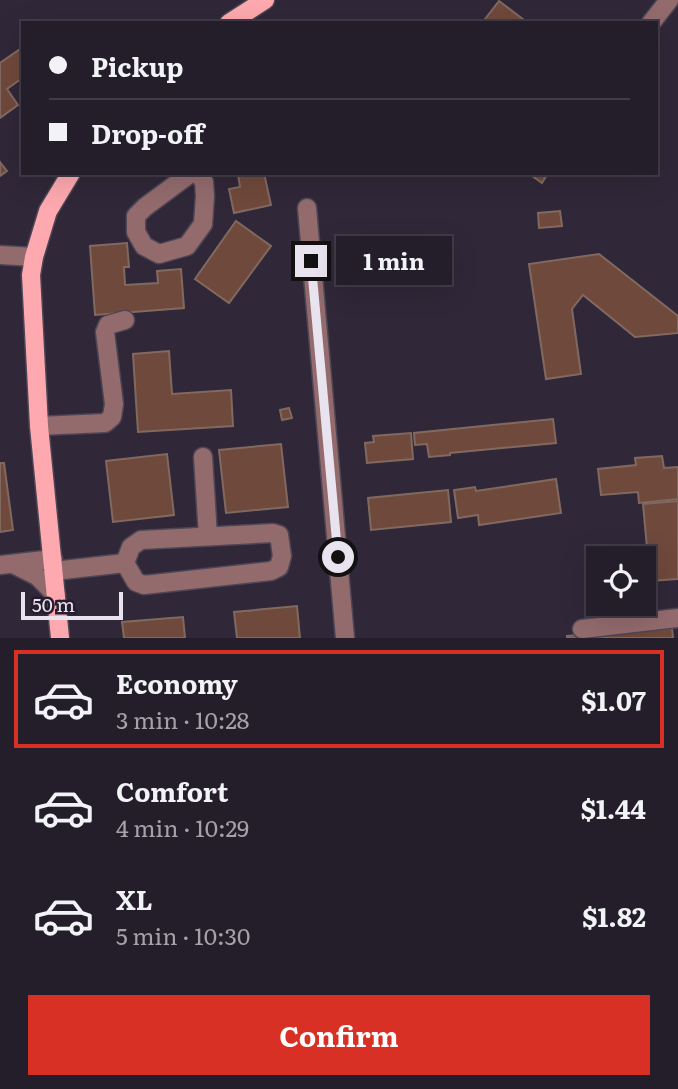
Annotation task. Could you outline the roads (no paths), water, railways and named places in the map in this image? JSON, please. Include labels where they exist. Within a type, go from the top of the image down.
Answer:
[{"type":"main road","points":[[232,21],[265,0]]},
{"type":"main road","points":[[60,638],[39,426],[31,275],[48,211],[70,175]]},
{"type":"street","points":[[653,21],[669,0]]},
{"type":"street","points":[[188,175],[145,206],[136,216],[136,232],[144,246],[159,254],[187,246],[204,224],[205,189],[200,175]]},
{"type":"street","points":[[307,208],[345,638]]},
{"type":"street","points":[[0,256],[34,257]]},
{"type":"street","points":[[39,426],[106,423],[111,417],[114,404],[104,332],[108,326],[125,320]]},
{"type":"street","points":[[203,457],[208,536]]},
{"type":"street","points":[[6,564],[25,561],[36,554],[50,533]]},
{"type":"street","points":[[273,533],[279,535],[282,556],[279,567],[271,571],[144,585],[136,582],[125,563],[131,547],[141,540],[273,533]]},
{"type":"street","points":[[6,564],[125,563]]},
{"type":"street","points":[[6,564],[37,576],[56,595]]},
{"type":"street","points":[[582,629],[678,618]]}]
